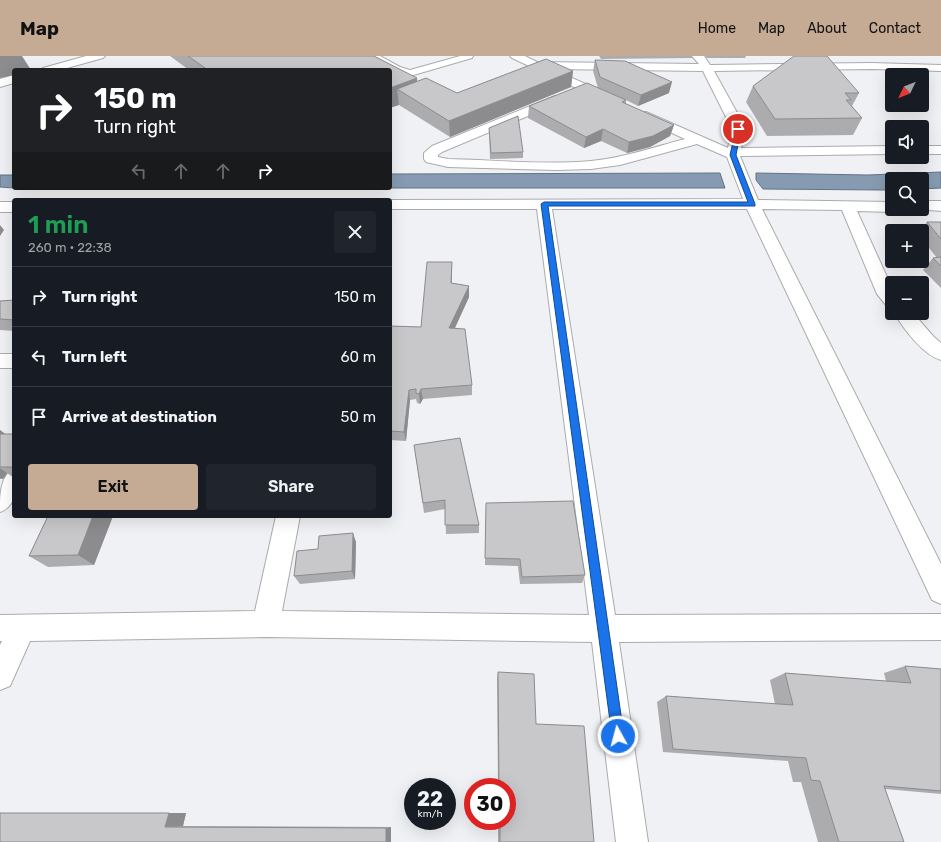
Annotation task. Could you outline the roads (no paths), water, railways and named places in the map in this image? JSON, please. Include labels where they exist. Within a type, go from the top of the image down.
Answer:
[{"type":"street","points":[[54,68],[99,56]]},
{"type":"street","points":[[698,56],[707,68],[738,129],[733,153],[746,188],[941,592]]},
{"type":"street","points":[[861,56],[871,66]]},
{"type":"street","points":[[521,57],[620,104]]},
{"type":"street","points":[[536,65],[707,68],[871,66],[941,68]]},
{"type":"street","points":[[0,83],[12,80]]},
{"type":"street","points":[[584,88],[437,149],[431,153],[431,158],[439,162],[448,163],[591,166],[700,139]]},
{"type":"street","points":[[634,110],[733,153],[885,150]]},
{"type":"street","points":[[929,150],[941,150]]},
{"type":"street","points":[[392,204],[544,204],[746,188],[848,207],[885,207]]},
{"type":"street","points":[[544,204],[604,629],[632,842]]},
{"type":"street","points":[[929,206],[941,206]]},
{"type":"street","points":[[0,207],[12,207]]},
{"type":"street","points":[[848,207],[885,292]]},
{"type":"street","points":[[908,320],[926,341],[941,353]]},
{"type":"street","points":[[0,361],[12,361]]},
{"type":"street","points":[[0,502],[12,482]]},
{"type":"street","points":[[266,624],[288,518]]},
{"type":"street","points":[[0,676],[11,628],[266,624],[604,629],[941,627]]},
{"type":"lane","points":[[374,56],[390,68]]},
{"type":"lane","points":[[393,70],[410,73],[418,72],[469,56]]},
{"type":"water","points":[[929,172],[941,172],[941,188],[929,189]]},
{"type":"water","points":[[720,173],[725,188],[392,188],[392,174]]},
{"type":"water","points":[[756,173],[885,174],[885,190],[763,189],[756,180]]},
{"type":"water","points":[[0,175],[12,175],[12,188],[0,187]]}]
